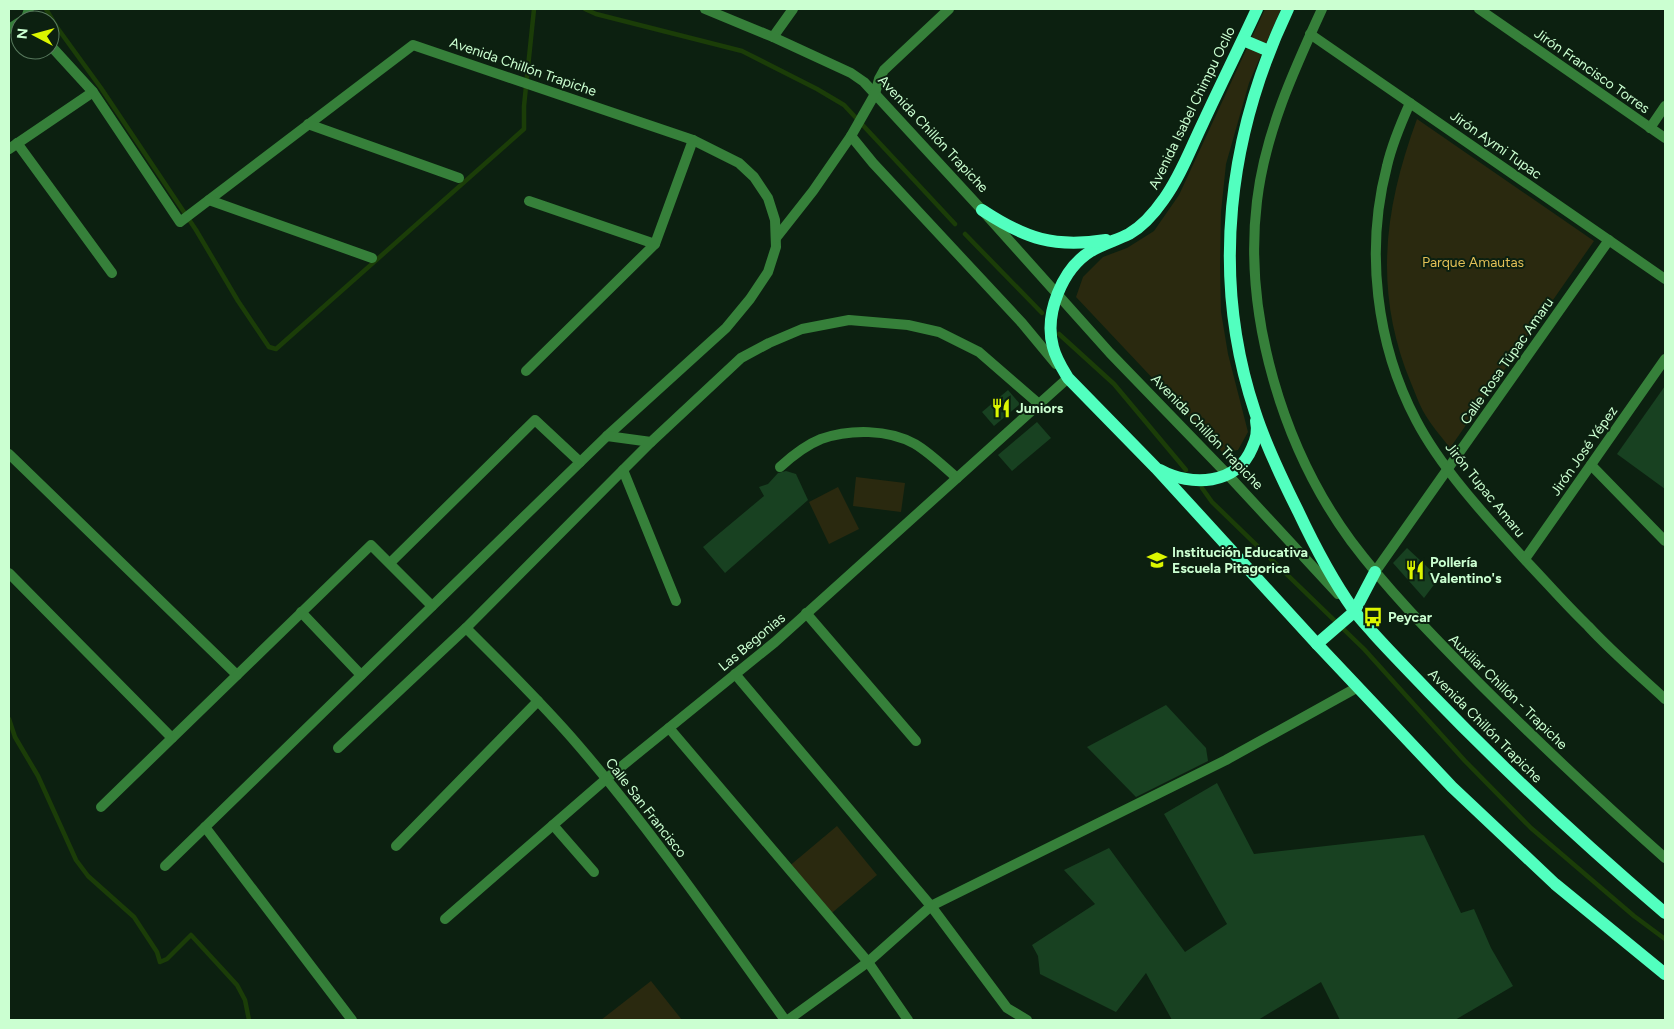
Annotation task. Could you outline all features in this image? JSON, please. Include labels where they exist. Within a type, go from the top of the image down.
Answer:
[{"type":"main road","name":"Avenida Isabel Chimpu Ocllo","points":[[1068,378],[1059,363],[1053,347],[1050,330],[1057,295],[1071,270],[1080,260],[1091,252],[1129,234],[1151,215],[1175,183],[1258,9]]},
{"type":"main road","points":[[1156,468],[1169,475],[1183,479],[1213,479],[1228,475],[1240,466],[1250,454],[1255,441],[1257,425],[1243,365],[1231,286],[1232,200],[1244,131],[1255,91],[1269,50],[1288,9]]},
{"type":"main road","points":[[1243,40],[1269,50]]},
{"type":"main road","points":[[982,210],[1014,229],[1051,242],[1085,243],[1116,239]]},
{"type":"main road","points":[[1068,378],[1156,468],[1317,644],[1446,781],[1508,842],[1587,911],[1665,974]]},
{"type":"main road","points":[[1254,410],[1268,446],[1322,561],[1354,612]]},
{"type":"main road","points":[[1317,644],[1354,612],[1375,572]]},
{"type":"main road","name":"Avenida Chillón Trapiche","points":[[1354,612],[1395,657],[1508,772],[1599,856],[1665,913]]},
{"type":"street","name":"Avenida Chillón Trapiche","points":[[705,9],[773,37],[851,73],[864,82],[1057,295],[1228,475],[1354,612]]},
{"type":"street","points":[[773,37],[793,9]]},
{"type":"street","points":[[165,866],[607,436],[726,328],[750,299],[768,272],[776,247],[776,238],[813,191],[851,136],[875,94],[879,79],[884,70],[949,9]]},
{"type":"street","name":"Auxiliar Chillón - Trapiche","points":[[1322,9],[1284,96],[1275,122],[1257,199],[1254,236],[1255,270],[1262,332],[1270,370],[1296,442],[1309,472],[1326,502],[1350,539],[1375,572],[1430,634],[1503,708],[1619,818],[1665,858]]},
{"type":"street","name":"Jirón Francisco Torres","points":[[1479,9],[1665,138]]},
{"type":"street","name":"Jirón Aymi Tupac","points":[[1310,34],[1665,279]]},
{"type":"street","name":"Avenida Chillón Trapiche","points":[[308,124],[413,45],[693,140],[738,163],[754,177],[768,198],[775,220],[776,238]]},
{"type":"street","points":[[60,56],[93,92],[180,222],[308,124],[459,178]]},
{"type":"street","points":[[93,92],[13,146],[112,273]]},
{"type":"street","name":"Jirón Tupac Amaru","points":[[1410,103],[1397,133],[1386,167],[1379,207],[1376,250],[1377,298],[1386,340],[1400,386],[1417,422],[1448,469],[1492,523],[1589,628],[1665,698]]},
{"type":"street","points":[[1650,128],[1665,106]]},
{"type":"street","points":[[851,136],[873,163],[1022,323],[1068,378]]},
{"type":"street","points":[[526,371],[655,244],[693,140]]},
{"type":"street","points":[[209,200],[372,258]]},
{"type":"street","points":[[529,201],[655,244]]},
{"type":"street","name":"Calle Rosa Túpac Amaru","points":[[1375,572],[1609,240]]},
{"type":"street","points":[[338,748],[466,628],[651,442],[741,358],[769,343],[802,329],[849,320],[908,326],[940,332],[979,352],[1039,404]]},
{"type":"street","name":"Jirón José Yépez","points":[[1525,559],[1665,359]]},
{"type":"street","name":"Las Begonias","points":[[445,919],[606,779],[806,614],[1068,378]]},
{"type":"street","points":[[390,563],[535,420],[580,462]]},
{"type":"street","points":[[780,467],[794,455],[820,440],[841,434],[870,432],[894,436],[914,444],[931,455],[957,478]]},
{"type":"street","points":[[607,436],[651,442]]},
{"type":"street","points":[[9,454],[237,675]]},
{"type":"street","points":[[1591,465],[1665,541]]},
{"type":"street","points":[[623,470],[676,601]]},
{"type":"street","points":[[101,807],[371,545],[432,606]]},
{"type":"street","points":[[9,573],[172,738]]},
{"type":"street","points":[[301,612],[361,675]]},
{"type":"street","points":[[806,614],[916,741]]},
{"type":"street","name":"Calle San Francisco","points":[[466,628],[538,701],[606,779],[673,864],[786,1020]]},
{"type":"street","points":[[735,674],[931,906],[1006,1008],[1027,1020]]},
{"type":"street","points":[[786,1020],[868,962],[931,906],[1226,760],[1358,687]]},
{"type":"street","points":[[396,846],[538,701]]},
{"type":"street","points":[[669,728],[868,962],[908,1020]]},
{"type":"street","points":[[553,825],[594,872]]},
{"type":"street","points":[[205,827],[352,1020]]},
{"type":"green space","points":[[1265,9],[1281,9],[1249,83],[1226,164],[1221,212],[1221,312],[1228,354],[1248,432],[1238,450],[1223,453],[1076,297],[1083,277],[1103,257],[1127,248],[1154,231],[1179,195]]},
{"type":"green space","name":"Parque Amautas","points":[[1417,119],[1594,241],[1450,448],[1426,416],[1411,383],[1399,349],[1391,316],[1387,283],[1387,250],[1397,185]]},
{"type":"green space","points":[[856,477],[905,483],[901,512],[853,506]]},
{"type":"green space","points":[[838,487],[859,529],[829,544],[809,502]]},
{"type":"green space","points":[[837,826],[877,875],[827,917],[787,868]]},
{"type":"green space","points":[[651,981],[682,1020],[601,1020]]},
{"type":"building","points":[[1665,386],[1665,489],[1617,454]]},
{"type":"building","name":"Juniors","points":[[1008,390],[1020,404],[994,426],[982,412]]},
{"type":"building","points":[[1037,422],[1051,438],[1012,471],[998,455]]},
{"type":"building","points":[[786,471],[796,474],[808,500],[725,573],[703,547],[764,496],[759,487],[768,484],[778,473]]},
{"type":"building","name":"Pollería Valentino's","points":[[1407,548],[1439,578],[1424,598],[1393,563]]},
{"type":"building","points":[[1166,705],[1206,748],[1208,761],[1136,797],[1087,747]]},
{"type":"building","points":[[1217,783],[1254,854],[1424,835],[1461,913],[1474,909],[1491,948],[1513,986],[1455,1020],[1340,1020],[1321,982],[1258,1020],[1172,1020],[1146,973],[1116,1012],[1040,974],[1038,956],[1032,945],[1095,904],[1064,870],[1109,848],[1185,952],[1227,924],[1164,814]]},
{"type":"waterway","points":[[46,9],[196,230],[238,301],[269,347],[276,349],[524,129],[524,106],[534,9]]},
{"type":"waterway","points":[[585,9],[596,14],[742,51],[817,89],[844,105],[955,224]]},
{"type":"waterway","points":[[965,234],[1042,313]]},
{"type":"waterway","points":[[1059,334],[1114,384],[1186,470]]},
{"type":"waterway","points":[[1202,488],[1212,502],[1364,649],[1465,761],[1531,828],[1634,916],[1665,939]]},
{"type":"waterway","points":[[9,719],[15,737],[38,776],[76,860],[88,876],[134,917],[157,952],[160,962],[167,959],[191,935],[237,985],[245,1000],[249,1020]]},
{"type":"place","name":"Juniors","points":[[1001,408]]},
{"type":"place","name":"Institución Educativa Escuela Pitagorica","points":[[1157,560]]},
{"type":"place","name":"Pollería Valentino's","points":[[1415,570]]},
{"type":"place","name":"Peycar","points":[[1373,617]]}]
